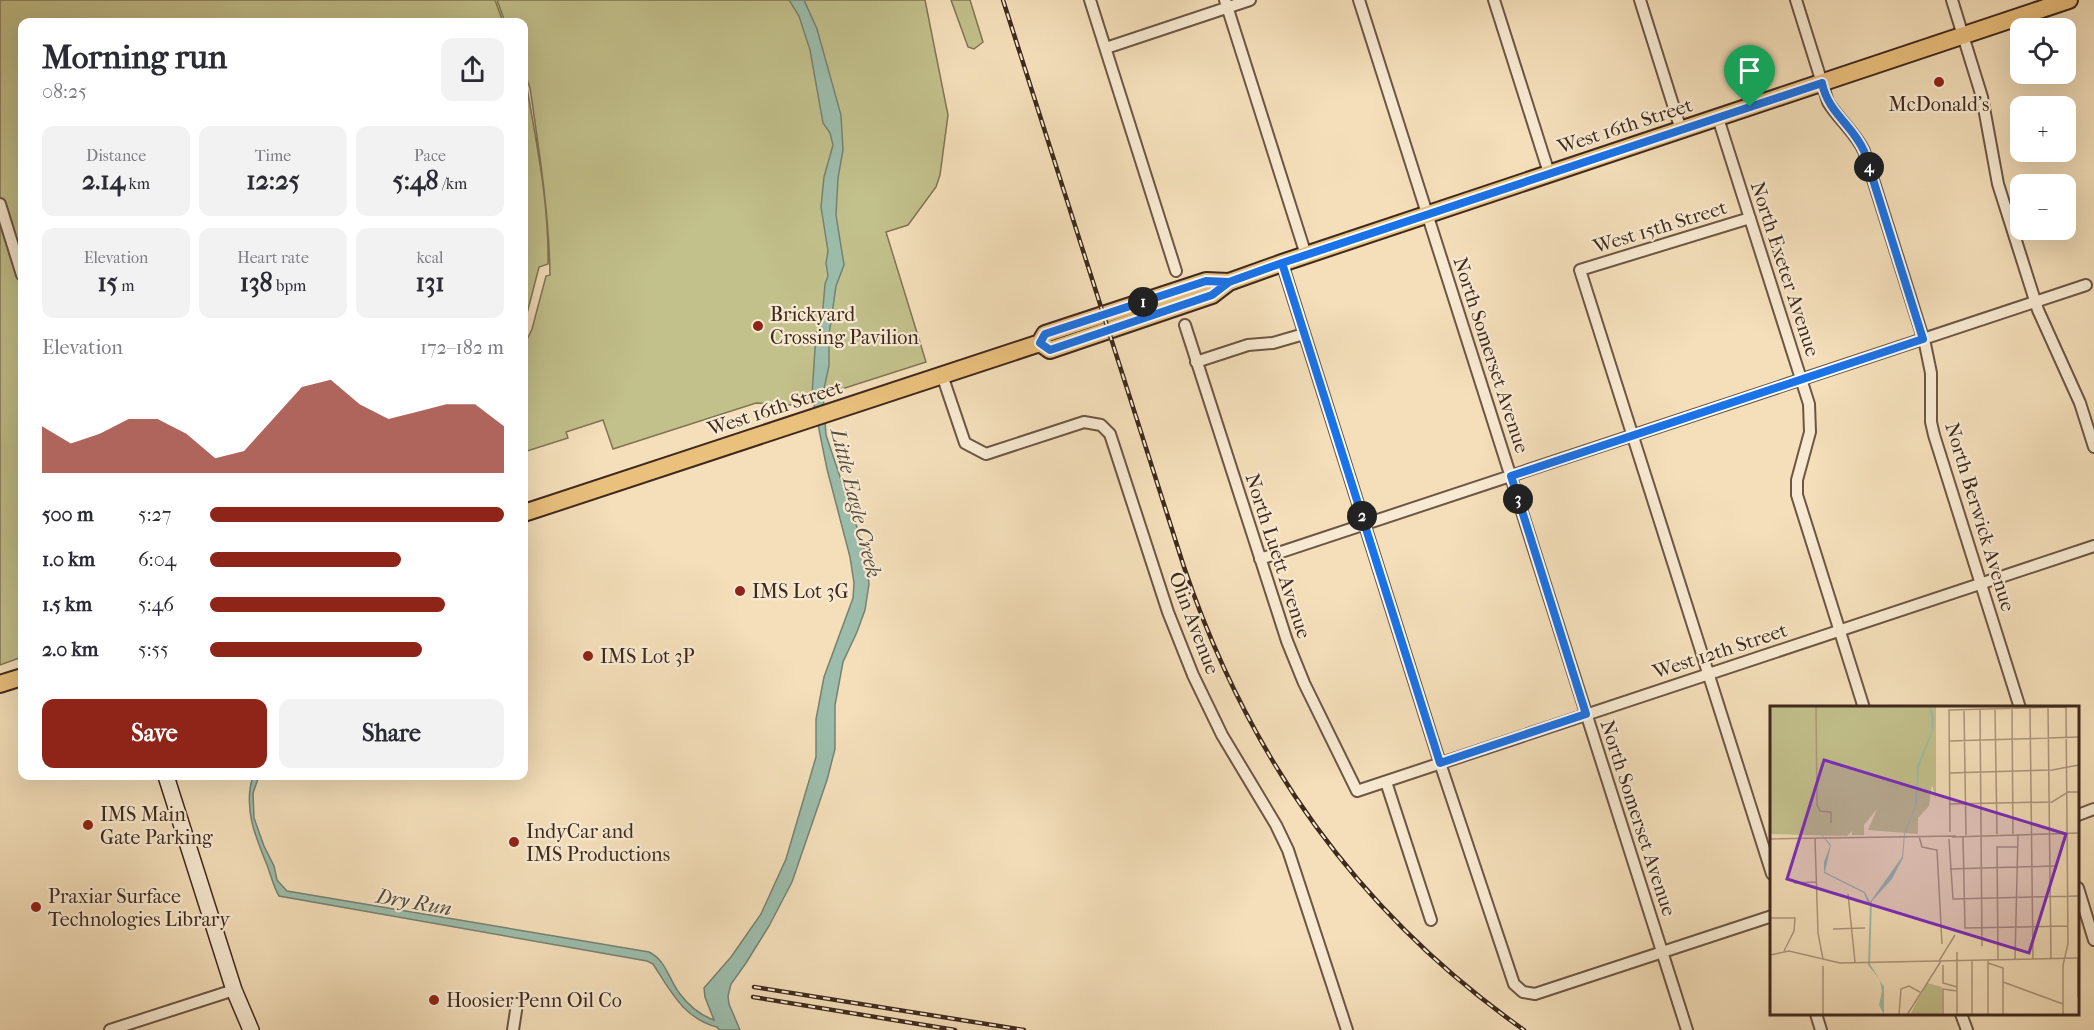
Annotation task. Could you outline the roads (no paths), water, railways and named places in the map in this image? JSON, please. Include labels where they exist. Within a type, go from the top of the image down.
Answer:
[{"type":"main road","name":"West 16th Street","points":[[528,512],[1040,343],[1045,334],[1206,281],[1229,282],[2069,0]]},
{"type":"main road","points":[[0,684],[18,678]]},
{"type":"street","points":[[1090,0],[1176,272]]},
{"type":"street","points":[[1106,48],[1226,4],[1250,0]]},
{"type":"street","name":"North Somerset Avenue","points":[[1359,0],[1687,1030]]},
{"type":"street","points":[[1494,0],[1549,173]]},
{"type":"street","points":[[1640,0],[1681,130]]},
{"type":"street","name":"North Berwick Avenue","points":[[1796,0],[1825,94],[1832,109],[1854,133],[1864,151],[1923,339],[1932,380],[1933,430],[2019,706]]},
{"type":"street","points":[[1952,0],[1982,97],[1998,184],[2035,301],[2080,403],[2094,447]]},
{"type":"street","points":[[1226,4],[1306,255]]},
{"type":"street","name":"North Exeter Avenue","points":[[1718,117],[1810,407],[1811,428],[1797,480],[1797,491],[1863,706]]},
{"type":"street","points":[[0,204],[18,262]]},
{"type":"street","name":"West 15th Street","points":[[1632,435],[1580,270],[1750,218]]},
{"type":"street","points":[[1282,263],[1440,763],[1511,979],[1516,987],[1523,992],[1535,994],[1770,917]]},
{"type":"street","points":[[1260,559],[2086,285]]},
{"type":"street","name":"North Luett Avenue","points":[[1185,325],[1297,668],[1357,791]]},
{"type":"street","points":[[1196,362],[1248,345],[1273,343],[1304,334]]},
{"type":"street","name":"Olin Avenue","points":[[942,375],[965,443],[986,454],[1084,422],[1101,425],[1110,434],[1182,649],[1222,735],[1276,825],[1288,850],[1347,1030]]},
{"type":"street","points":[[1632,435],[1770,868]]},
{"type":"street","name":"West 12th Street","points":[[1357,791],[2094,546]]},
{"type":"street","points":[[167,780],[234,990],[251,1030]]},
{"type":"street","points":[[1386,782],[1431,920]]},
{"type":"street","points":[[2079,815],[2094,809]]},
{"type":"street","points":[[2079,891],[2094,940]]},
{"type":"street","points":[[110,1030],[234,990]]},
{"type":"street","points":[[513,1030],[517,1004]]},
{"type":"street","points":[[1816,1015],[1821,1030]]},
{"type":"street","points":[[1961,1015],[1967,1030]]},
{"type":"railway","points":[[1003,0],[1184,567],[1210,637],[1241,704],[1276,767],[1316,827],[1361,883],[1410,935],[1464,984],[1524,1030]]},
{"type":"railway","points":[[754,987],[1024,1030]]},
{"type":"railway","points":[[753,997],[955,1030]]},
{"type":"place","name":"McDonald's","points":[[1939,82]]},
{"type":"place","name":"Brickyard Crossing Pavilion","points":[[758,326]]},
{"type":"place","name":"IMS Lot 3G","points":[[740,591]]},
{"type":"place","name":"IMS Lot 3P","points":[[588,656]]},
{"type":"place","name":"IMS Main Gate Parking","points":[[88,825]]},
{"type":"place","name":"IndyCar and IMS Productions","points":[[514,842]]},
{"type":"place","name":"Praxiar Surface Technologies Library","points":[[36,907]]},
{"type":"place","name":"Hoosier Penn Oil Co","points":[[434,1000]]},
{"type":"water label","name":"Little Eagle Creek","points":[[856,503]]},
{"type":"water label","name":"Dry Run","points":[[414,902]]}]
